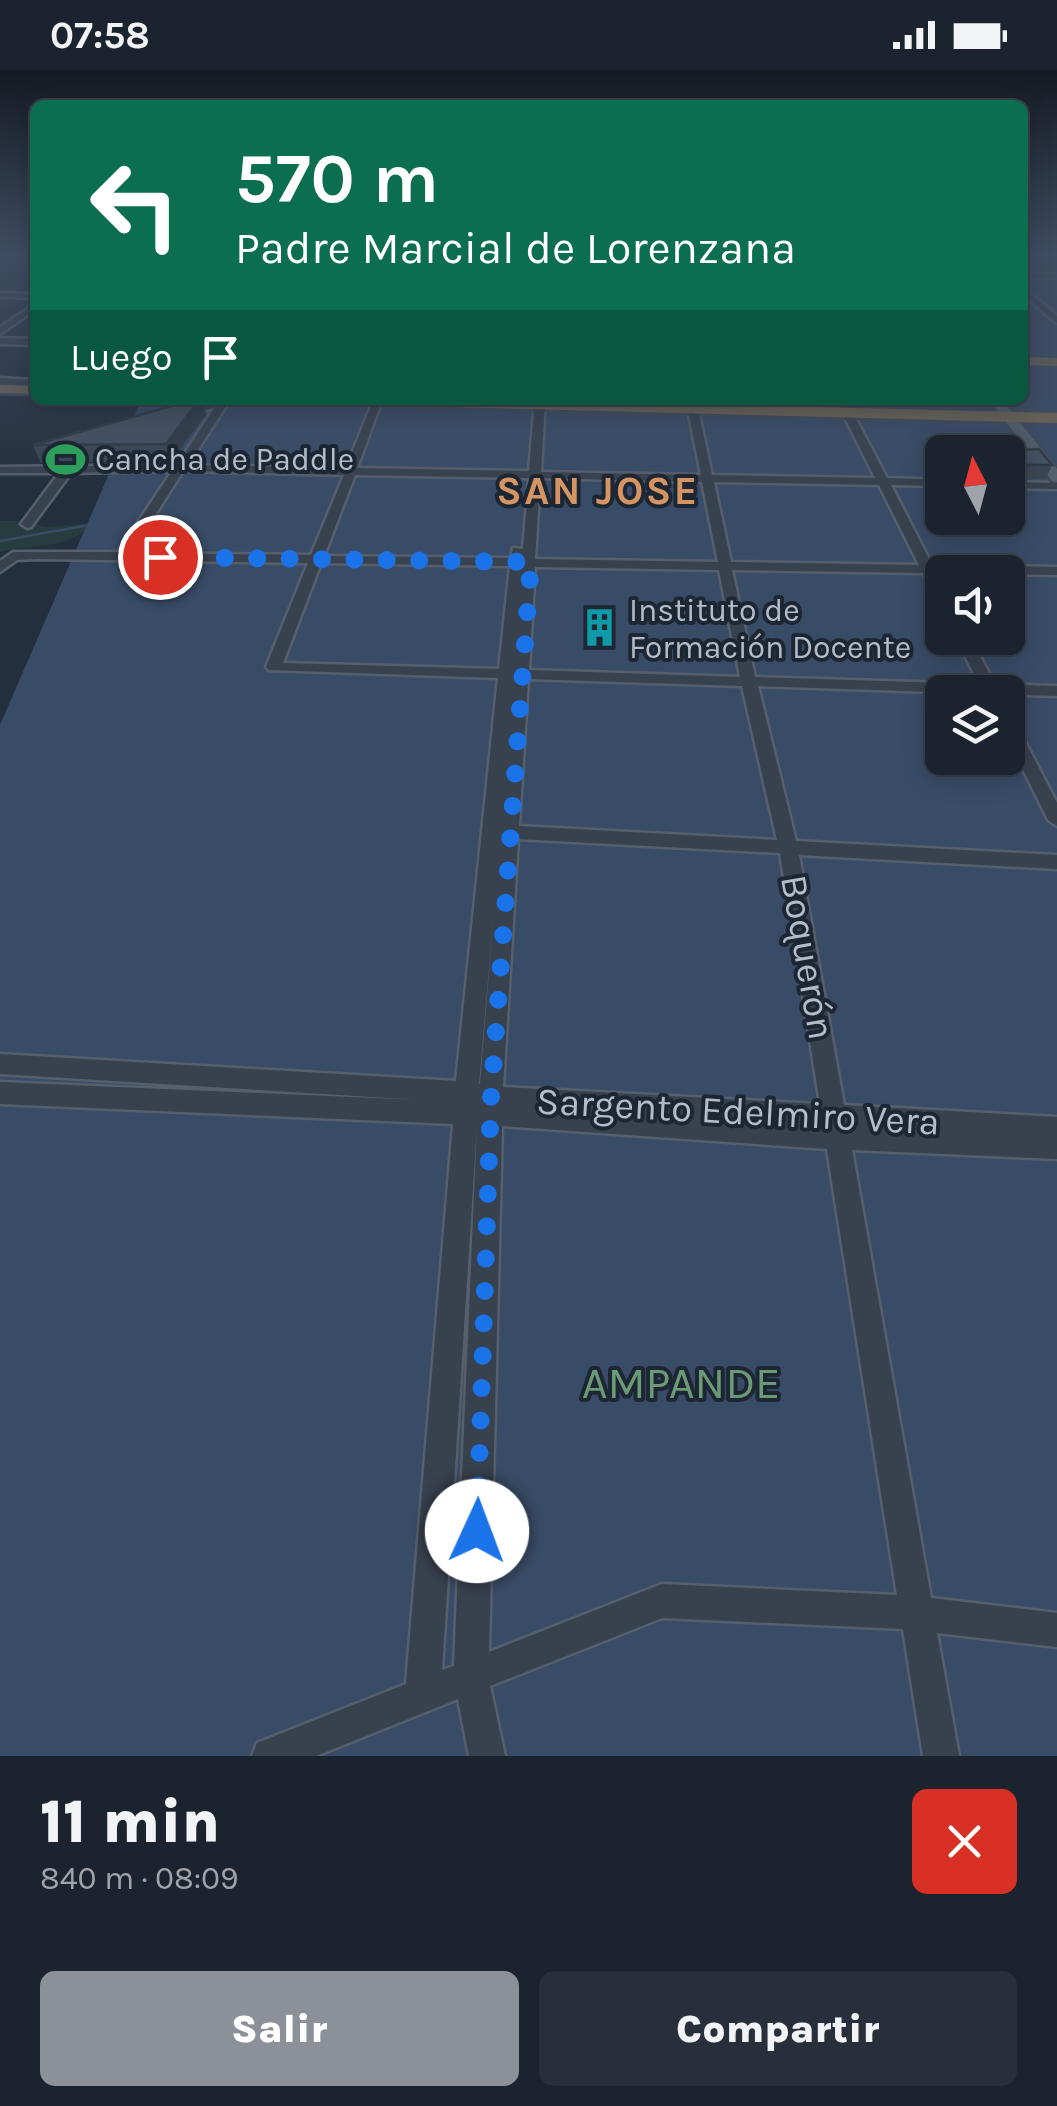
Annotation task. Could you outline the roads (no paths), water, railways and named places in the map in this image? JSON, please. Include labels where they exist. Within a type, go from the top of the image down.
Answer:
[{"type":"highway","points":[[1028,361],[1057,362]]},
{"type":"highway","points":[[0,385],[30,386]]},
{"type":"highway","points":[[692,405],[844,407],[1057,418]]},
{"type":"main road","points":[[999,405],[1057,478]]},
{"type":"street","points":[[0,341],[30,342]]},
{"type":"street","points":[[176,415],[210,405]]},
{"type":"street","points":[[122,556],[221,405]]},
{"type":"street","points":[[376,405],[274,667],[925,688]]},
{"type":"street","points":[[422,1696],[479,1104],[537,405]]},
{"type":"street","name":"Boquerón","points":[[692,405],[749,683],[789,848],[941,1756]]},
{"type":"street","points":[[844,407],[925,563]]},
{"type":"street","points":[[31,465],[45,454]]},
{"type":"street","points":[[0,469],[31,465],[68,469],[925,483]]},
{"type":"street","points":[[27,524],[68,469]]},
{"type":"street","points":[[1025,485],[1057,486]]},
{"type":"street","points":[[0,568],[14,556],[38,555],[925,568]]},
{"type":"street","points":[[1025,570],[1057,571]]},
{"type":"street","points":[[1025,691],[1057,691]]},
{"type":"street","points":[[1025,757],[1057,820]]},
{"type":"street","points":[[501,832],[1057,862]]},
{"type":"street","name":"Sargento Edelmiro Vera","points":[[0,1064],[1057,1147]]},
{"type":"street","name":"Sargento Edelmiro Vera","points":[[0,1093],[479,1104]]},
{"type":"street","points":[[479,1104],[471,1676],[486,1756]]},
{"type":"street","name":"Sargento Edelmiro Vera","points":[[837,1128],[1057,1128]]},
{"type":"street","points":[[270,1756],[662,1601],[916,1613],[1057,1630]]},
{"type":"water","points":[[1028,333],[1057,333],[1057,1756],[0,1756],[0,725],[139,405],[1028,405]]},
{"type":"waterway","points":[[0,541],[89,525]]},
{"type":"place","name":"Cancha de Paddle","points":[[65,459]]},
{"type":"place","name":"Instituto de Formación Docente","points":[[599,628]]},
{"type":"district","name":"SAN JOSE","points":[[598,490]]},
{"type":"park label","name":"AMPANDE","points":[[681,1382]]}]
